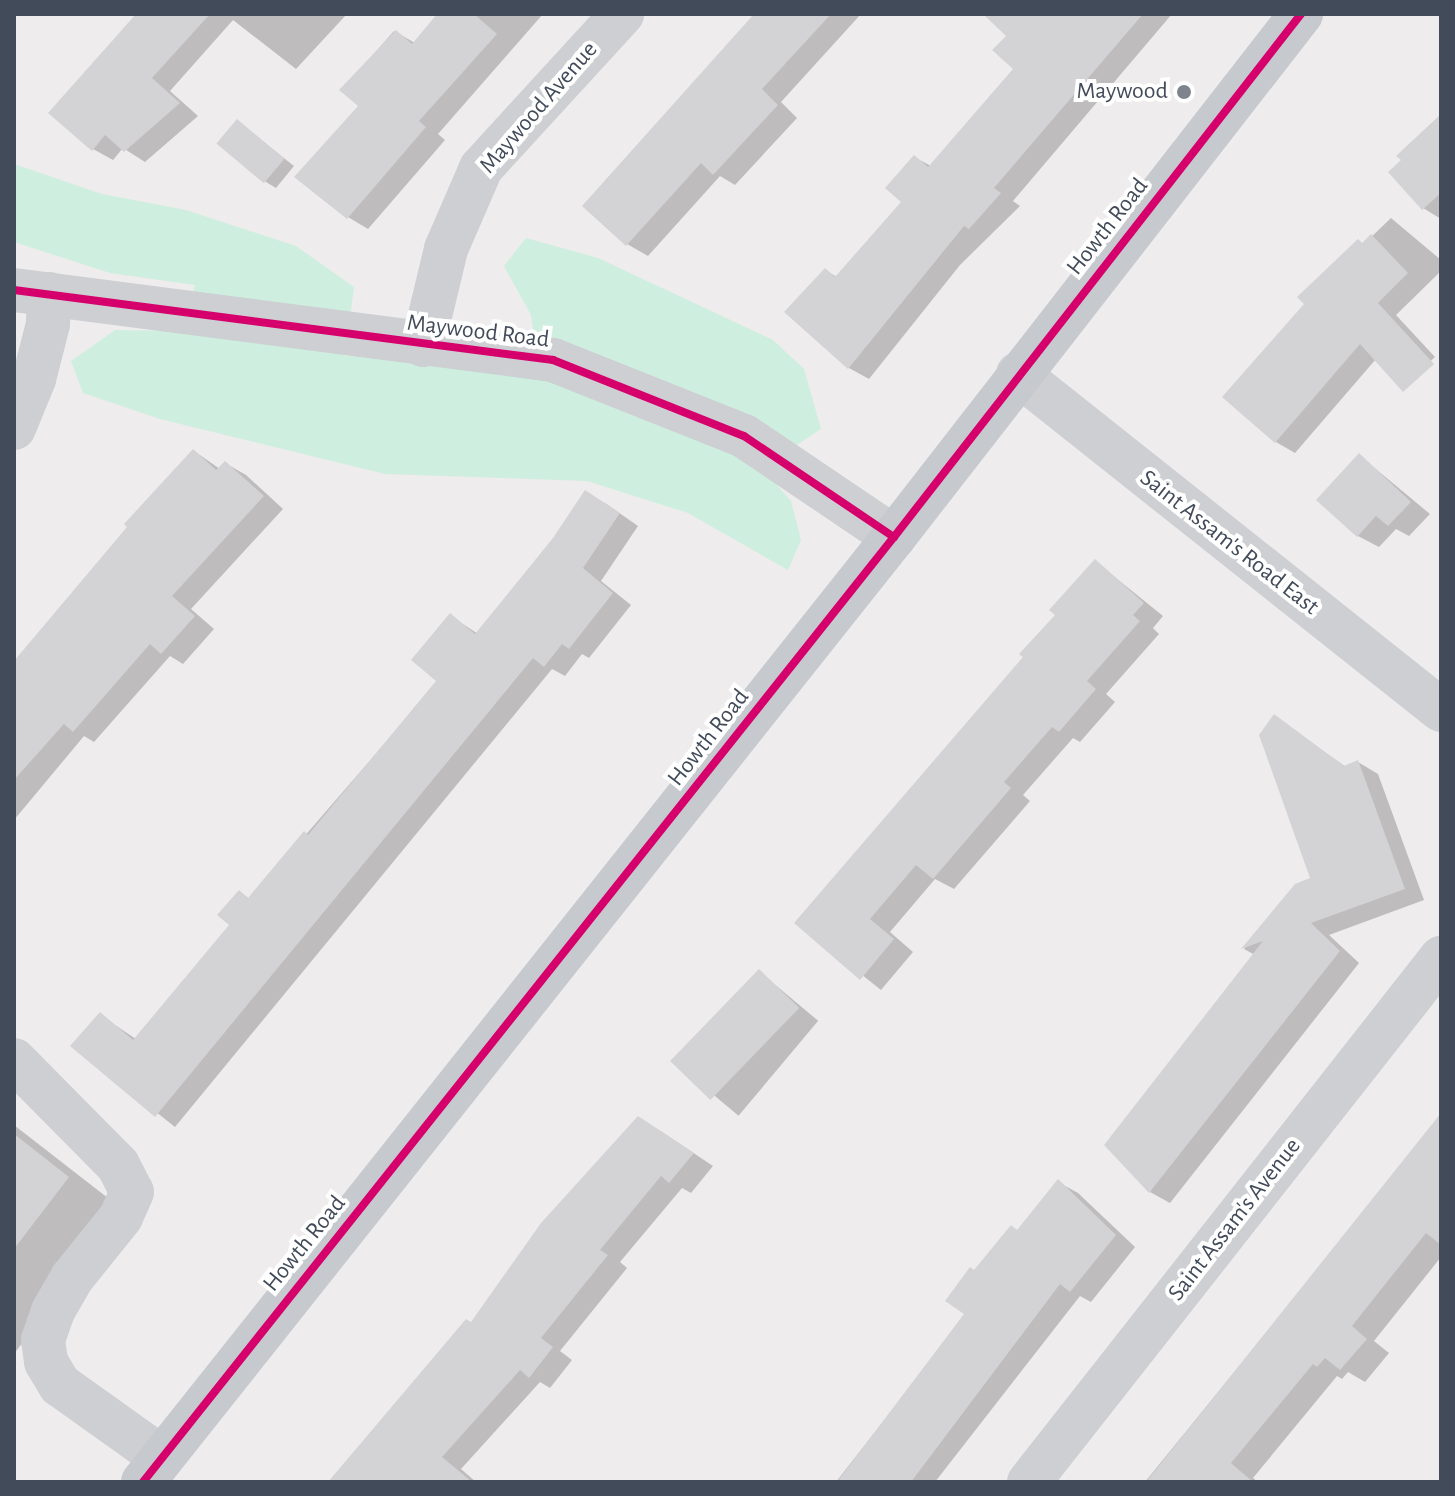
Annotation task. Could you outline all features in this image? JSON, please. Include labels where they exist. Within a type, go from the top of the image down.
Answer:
[{"type":"main road","name":"Howth Road","points":[[152,1470],[894,537],[1301,14]]},
{"type":"street","name":"Maywood Avenue","points":[[423,345],[446,249],[481,168],[622,14]]},
{"type":"street","name":"Maywood Road","points":[[32,292],[553,360],[744,436],[894,537]]},
{"type":"street","points":[[14,428],[34,379],[48,324],[32,292]]},
{"type":"street","name":"Saint Assam's Road East","points":[[1018,374],[1441,710]]},
{"type":"street","name":"Saint Assam's Avenue","points":[[1029,1482],[1441,958]]},
{"type":"street","points":[[14,1060],[118,1165],[132,1192],[121,1217],[72,1278],[53,1311],[43,1340],[46,1362],[60,1385],[152,1470]]},
{"type":"green space","points":[[14,164],[102,194],[186,210],[296,246],[354,287],[345,356],[408,355],[534,337],[531,315],[504,266],[526,238],[598,258],[773,340],[804,369],[821,429],[762,468],[791,501],[801,540],[788,570],[688,513],[587,481],[385,474],[160,419],[83,393],[71,361],[115,330],[183,331],[195,285],[110,273],[14,242]]},
{"type":"building","points":[[136,14],[210,14],[152,78],[180,103],[124,152],[105,135],[92,151],[48,113]]},
{"type":"building","points":[[437,14],[474,14],[497,34],[419,121],[426,127],[347,219],[294,177],[358,106],[339,90],[396,30],[412,44]]},
{"type":"building","points":[[754,14],[831,14],[762,89],[778,105],[713,175],[701,163],[626,246],[582,206]]},
{"type":"building","points":[[983,14],[1143,14],[994,188],[1001,193],[969,229],[964,226],[848,369],[784,312],[825,268],[835,277],[901,202],[885,188],[914,155],[928,167],[1013,69],[992,50],[1006,36]]},
{"type":"building","points":[[1441,114],[1441,193],[1422,210],[1388,172],[1401,160],[1396,156]]},
{"type":"building","points":[[237,119],[284,159],[264,183],[216,144]]},
{"type":"building","points":[[1371,234],[1408,273],[1378,303],[1434,364],[1403,392],[1360,344],[1275,443],[1222,397],[1304,304],[1297,297],[1358,239],[1362,243]]},
{"type":"building","points":[[193,449],[216,470],[225,461],[264,496],[172,596],[195,616],[161,654],[150,644],[73,732],[64,724],[14,780],[14,661],[127,527],[124,524]]},
{"type":"building","points":[[1359,453],[1411,502],[1388,526],[1376,516],[1357,537],[1316,500]]},
{"type":"building","points":[[585,490],[620,513],[583,568],[613,593],[569,649],[562,644],[544,667],[533,658],[155,1117],[70,1046],[100,1012],[133,1040],[229,925],[217,915],[239,890],[248,898],[304,831],[308,835],[436,681],[411,660],[450,613],[475,634],[553,538]]},
{"type":"building","points":[[1095,559],[1144,603],[1133,615],[1140,621],[1087,681],[1096,689],[1059,732],[1052,727],[1004,782],[1011,788],[933,879],[916,865],[870,919],[894,939],[860,980],[794,923],[1023,657],[1019,654],[1055,615],[1049,610]]},
{"type":"building","points":[[1274,714],[1344,766],[1358,760],[1405,889],[1311,923],[1340,951],[1149,1193],[1104,1145],[1263,941],[1241,949],[1295,884],[1310,878],[1259,735]]},
{"type":"building","points":[[759,969],[799,1008],[710,1100],[670,1061]]},
{"type":"building","points":[[1441,1113],[1441,1245],[1426,1233],[1352,1326],[1367,1339],[1340,1370],[1325,1358],[1317,1367],[1313,1364],[1231,1463],[1253,1482],[1146,1482]]},
{"type":"building","points":[[638,1116],[694,1153],[669,1183],[661,1176],[600,1250],[608,1255],[541,1338],[553,1347],[529,1378],[520,1370],[442,1457],[472,1482],[328,1482],[466,1319],[471,1322],[541,1223]]},
{"type":"building","points":[[14,1134],[69,1177],[14,1249]]},
{"type":"building","points":[[1058,1179],[1116,1235],[1070,1292],[1060,1284],[911,1482],[837,1482],[964,1314],[945,1301],[970,1267],[974,1270],[1011,1225],[1017,1230]]},
{"type":"cycle path","points":[[143,1482],[894,537],[1301,14]]},
{"type":"cycle path","points":[[14,290],[553,360],[744,436],[894,537]]},
{"type":"place","name":"Maywood","points":[[1184,92]]}]
